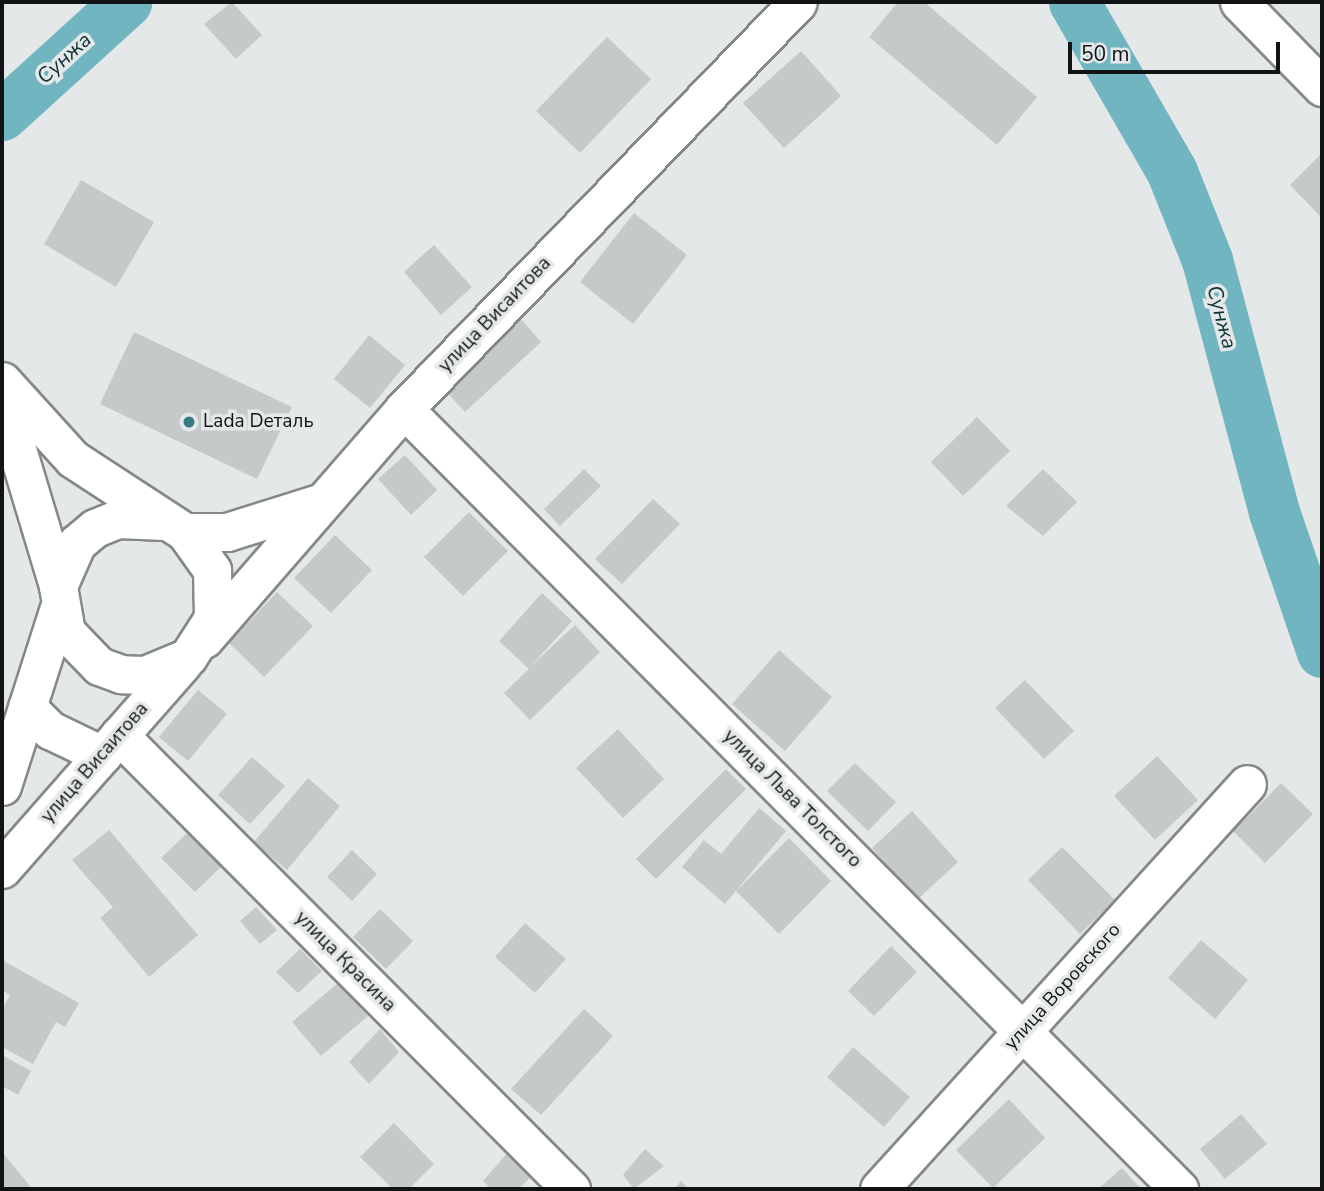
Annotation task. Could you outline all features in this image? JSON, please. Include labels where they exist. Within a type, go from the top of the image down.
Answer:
[{"type":"street","name":"улица Висаитова","points":[[2,869],[404,409],[798,2]]},
{"type":"street","points":[[1239,2],[1322,87]]},
{"type":"street","points":[[2,381],[73,459],[174,527],[201,549],[216,594],[196,648],[145,676],[121,674],[80,652],[58,598],[2,399]]},
{"type":"street","name":"улица Льва Толстого","points":[[404,409],[1179,1189]]},
{"type":"street","points":[[2,786],[77,543],[95,528],[117,519],[227,532],[323,502]]},
{"type":"street","name":"улица Красина","points":[[27,708],[50,730],[110,745],[571,1189]]},
{"type":"street","name":"улица Воровского","points":[[879,1189],[1247,784]]},
{"type":"building","points":[[232,2],[262,35],[236,59],[204,24]]},
{"type":"building","points":[[898,2],[924,2],[1037,97],[997,145],[869,37]]},
{"type":"building","points":[[607,37],[651,79],[580,153],[536,111]]},
{"type":"building","points":[[801,51],[841,96],[784,148],[743,103]]},
{"type":"building","points":[[1322,153],[1322,218],[1290,185]]},
{"type":"building","points":[[81,180],[154,222],[116,287],[44,244]]},
{"type":"building","points":[[634,213],[687,255],[633,324],[580,282]]},
{"type":"building","points":[[434,245],[472,287],[441,315],[404,272]]},
{"type":"building","points":[[521,319],[541,342],[465,412],[444,389]]},
{"type":"building","points":[[134,332],[292,407],[257,479],[100,404]]},
{"type":"building","points":[[369,335],[405,365],[370,408],[334,379]]},
{"type":"building","points":[[977,417],[1010,451],[963,496],[931,462]]},
{"type":"building","points":[[405,455],[437,490],[411,515],[378,479]]},
{"type":"building","points":[[584,469],[601,486],[560,526],[544,509]]},
{"type":"building","points":[[1043,469],[1077,502],[1043,536],[1006,506]]},
{"type":"building","points":[[653,499],[680,524],[622,584],[595,559]]},
{"type":"building","points":[[469,512],[508,551],[463,596],[424,557]]},
{"type":"building","points":[[335,535],[372,570],[331,613],[294,578]]},
{"type":"building","points":[[277,592],[313,626],[264,677],[229,643]]},
{"type":"building","points":[[542,593],[572,621],[531,666],[575,625],[600,652],[530,720],[504,693],[529,669],[499,641]]},
{"type":"building","points":[[779,650],[832,697],[785,751],[732,704]]},
{"type":"building","points":[[1025,680],[1074,731],[1044,759],[995,708]]},
{"type":"building","points":[[198,690],[227,714],[188,761],[159,737]]},
{"type":"building","points":[[618,729],[664,779],[623,818],[576,768]]},
{"type":"building","points":[[1157,756],[1198,800],[1155,840],[1114,796]]},
{"type":"building","points":[[252,757],[285,786],[250,824],[218,795]]},
{"type":"building","points":[[855,763],[896,802],[868,831],[827,791]]},
{"type":"building","points":[[726,769],[746,789],[656,879],[636,859]]},
{"type":"building","points":[[308,778],[340,806],[287,870],[254,842]]},
{"type":"building","points":[[1281,783],[1313,814],[1265,863],[1233,831]]},
{"type":"building","points":[[759,808],[786,831],[725,904],[682,867],[704,840],[721,854]]},
{"type":"building","points":[[912,811],[958,862],[918,899],[872,848]]},
{"type":"building","points":[[109,830],[198,935],[149,977],[100,918],[113,907],[72,860]]},
{"type":"building","points":[[187,833],[221,867],[195,892],[161,858]]},
{"type":"building","points":[[789,838],[831,881],[779,934],[736,891]]},
{"type":"building","points":[[1062,847],[1115,900],[1080,934],[1028,880]]},
{"type":"building","points":[[352,850],[377,874],[352,901],[327,877]]},
{"type":"building","points":[[256,907],[277,930],[260,944],[240,921]]},
{"type":"building","points":[[380,909],[413,941],[386,969],[353,937]]},
{"type":"building","points":[[525,923],[566,959],[535,993],[495,957]]},
{"type":"building","points":[[1201,940],[1248,980],[1215,1019],[1168,978]]},
{"type":"building","points":[[891,946],[917,972],[874,1016],[848,991]]},
{"type":"building","points":[[300,949],[322,971],[298,993],[276,972]]},
{"type":"building","points":[[2,960],[79,1003],[65,1027],[56,1022],[33,1064],[2,1047],[2,1010],[10,995],[2,990]]},
{"type":"building","points":[[339,982],[368,1016],[321,1056],[292,1022]]},
{"type":"building","points":[[584,1009],[613,1036],[541,1115],[511,1089]]},
{"type":"building","points":[[380,1029],[399,1052],[369,1084],[349,1062]]},
{"type":"building","points":[[853,1047],[910,1097],[884,1127],[827,1077]]},
{"type":"building","points":[[2,1055],[31,1071],[18,1095],[2,1086]]},
{"type":"building","points":[[1009,1099],[1045,1138],[993,1188],[956,1150]]},
{"type":"building","points":[[1241,1114],[1267,1144],[1225,1179],[1200,1149]]},
{"type":"building","points":[[394,1123],[434,1164],[409,1189],[393,1189],[360,1157]]},
{"type":"building","points":[[645,1149],[664,1166],[634,1189],[623,1175]]},
{"type":"building","points":[[509,1151],[533,1175],[518,1189],[491,1189],[483,1181]]},
{"type":"building","points":[[2,1152],[30,1186],[27,1189],[2,1189]]},
{"type":"building","points":[[1122,1168],[1141,1189],[1098,1189]]},
{"type":"building","points":[[681,1181],[689,1189],[674,1189]]},
{"type":"waterway","name":"Сунжа","points":[[2,115],[126,2]]},
{"type":"waterway","name":"Сунжа","points":[[1074,2],[1172,172],[1207,260],[1274,512],[1322,652]]},
{"type":"place","name":"Lada Dеталь","points":[[189,422]]}]
